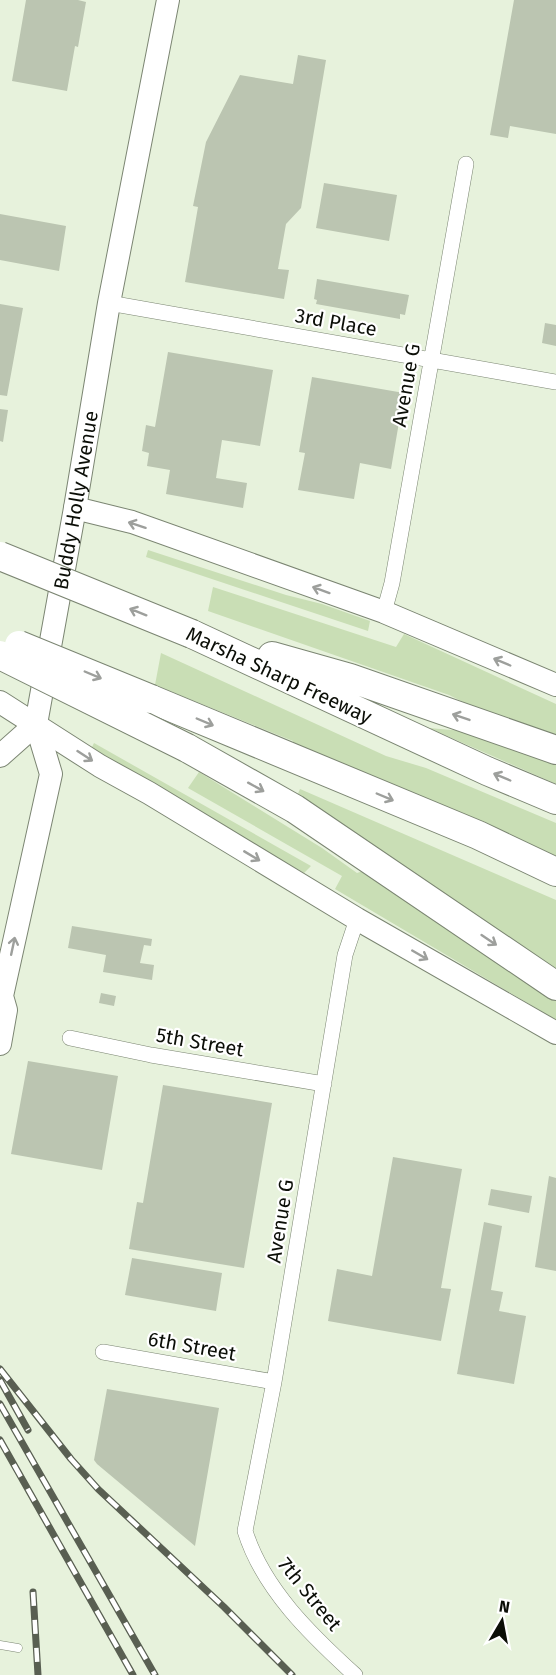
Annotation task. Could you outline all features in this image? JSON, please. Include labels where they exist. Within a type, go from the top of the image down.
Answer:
[{"type":"highway","name":"Marsha Sharp Freeway","points":[[0,556],[192,634],[487,771],[556,800]]},
{"type":"highway","points":[[192,634],[350,678],[556,750]]},
{"type":"highway","points":[[0,637],[478,835],[556,872]]},
{"type":"highway","points":[[0,655],[186,748],[296,809],[556,986]]},
{"type":"main road","name":"Buddy Holly Avenue","points":[[0,1044],[6,1010],[1,998],[51,774],[36,724],[109,303],[168,0]]},
{"type":"main road","points":[[75,508],[132,522],[384,612],[556,685]]},
{"type":"main road","points":[[0,702],[100,766],[159,799],[357,919],[556,1033]]},
{"type":"main road","points":[[0,716],[36,724]]},
{"type":"main road","points":[[0,756],[36,724]]},
{"type":"street","name":"Avenue G","points":[[384,612],[392,584],[466,164]]},
{"type":"street","name":"3rd Place","points":[[109,303],[556,382]]},
{"type":"street","name":"Avenue G","points":[[245,1531],[274,1382],[345,955],[357,919]]},
{"type":"street","name":"5th Street","points":[[70,1038],[151,1055],[324,1084]]},
{"type":"street","name":"6th Street","points":[[103,1352],[274,1382]]},
{"type":"street","name":"7th Street","points":[[245,1531],[251,1551],[263,1573],[325,1648],[355,1675]]},
{"type":"lane","points":[[0,1645],[18,1648]]},
{"type":"green space","points":[[148,550],[370,621],[368,631],[146,557]]},
{"type":"green space","points":[[213,587],[396,647],[404,634],[556,704],[556,737],[481,711],[449,695],[208,611]]},
{"type":"green space","points":[[161,653],[386,756],[426,768],[556,823],[556,860],[292,746],[293,741],[155,685]]},
{"type":"green space","points":[[429,728],[463,731],[556,763],[556,784]]},
{"type":"green space","points":[[94,743],[311,866],[304,873],[91,749]]},
{"type":"green space","points":[[199,772],[322,848],[357,873],[363,871],[556,998],[556,1020],[335,889],[342,876],[188,788]]},
{"type":"green space","points":[[300,789],[556,900],[556,970],[296,798]]},
{"type":"building","points":[[26,0],[86,2],[67,91],[12,81]]},
{"type":"building","points":[[514,0],[556,0],[556,134],[510,126],[508,138],[490,135]]},
{"type":"building","points":[[298,55],[326,60],[301,208],[286,224],[278,269],[289,270],[284,299],[185,282],[198,207],[193,206],[206,142],[240,75],[293,84]]},
{"type":"building","points":[[324,183],[397,195],[389,241],[316,228]]},
{"type":"building","points":[[0,214],[66,226],[59,271],[0,260]]},
{"type":"building","points":[[317,279],[409,295],[405,315],[400,314],[400,319],[316,304],[317,300],[314,299]]},
{"type":"building","points":[[0,304],[23,308],[7,396],[0,395]]},
{"type":"building","points":[[545,323],[556,325],[556,346],[542,343]]},
{"type":"building","points":[[168,352],[273,370],[260,446],[222,440],[216,478],[247,483],[243,508],[166,494],[170,470],[147,466],[149,453],[142,451],[146,425],[155,427]]},
{"type":"building","points":[[312,377],[404,393],[391,469],[360,463],[354,499],[298,490],[305,453],[299,452]]},
{"type":"building","points":[[0,409],[8,410],[3,442],[0,441]]},
{"type":"building","points":[[72,926],[152,939],[151,946],[144,945],[140,963],[154,965],[152,980],[103,972],[106,955],[68,948]]},
{"type":"building","points":[[101,993],[116,996],[114,1006],[99,1003]]},
{"type":"building","points":[[28,1061],[118,1076],[102,1170],[11,1154]]},
{"type":"building","points":[[163,1085],[272,1103],[244,1268],[129,1249],[137,1202],[143,1203]]},
{"type":"building","points":[[393,1157],[462,1169],[441,1288],[451,1289],[441,1341],[328,1321],[337,1269],[372,1276]]},
{"type":"building","points":[[549,1176],[556,1178],[556,1271],[535,1267]]},
{"type":"building","points":[[491,1189],[532,1196],[529,1213],[488,1205]]},
{"type":"building","points":[[484,1222],[502,1226],[491,1290],[503,1292],[499,1311],[526,1316],[514,1384],[457,1374]]},
{"type":"building","points":[[132,1258],[222,1273],[216,1311],[125,1295]]},
{"type":"building","points":[[107,1389],[219,1408],[195,1546],[94,1460]]},
{"type":"railway","points":[[0,1369],[71,1459],[98,1489],[224,1607],[292,1675]]},
{"type":"railway","points":[[0,1380],[28,1430]]},
{"type":"railway","points":[[0,1404],[155,1675]]},
{"type":"railway","points":[[0,1440],[133,1675]]},
{"type":"railway","points":[[33,1592],[38,1675]]}]
